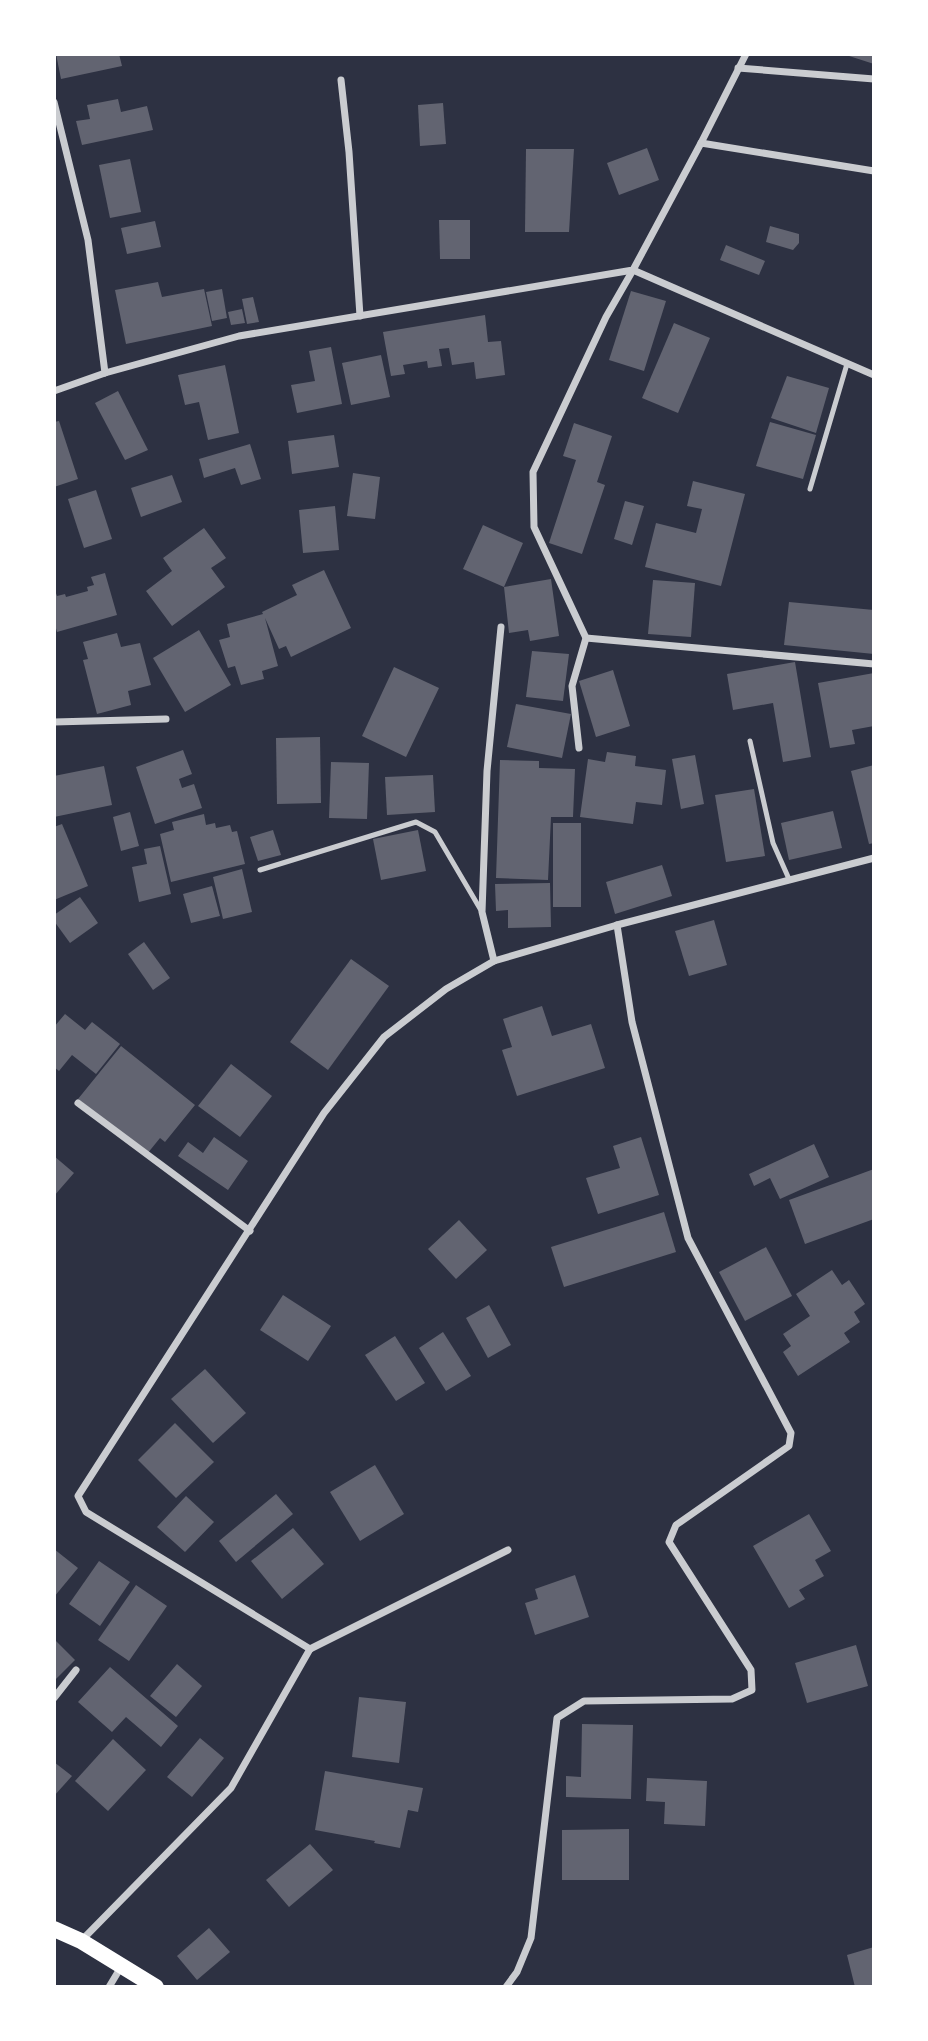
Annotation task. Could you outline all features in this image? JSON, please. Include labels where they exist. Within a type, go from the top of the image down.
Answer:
[{"type":"main road","points":[[54,1929],[81,1941],[156,1987]]},
{"type":"street","points":[[579,748],[572,686],[586,638],[534,527],[533,472],[606,317],[746,54]]},
{"type":"street","points":[[738,68],[874,79]]},
{"type":"street","points":[[341,80],[349,152],[360,316]]},
{"type":"street","points":[[54,102],[88,240],[104,373]]},
{"type":"street","points":[[701,143],[874,171]]},
{"type":"street","points":[[54,391],[104,373],[239,336],[633,270],[874,375]]},
{"type":"street","points":[[494,961],[482,912],[487,771],[501,627]]},
{"type":"street","points":[[586,638],[874,664]]},
{"type":"street","points":[[54,722],[166,719]]},
{"type":"street","points":[[310,1649],[86,1512],[78,1496],[324,1114],[384,1037],[446,989],[494,961],[617,925],[874,858]]},
{"type":"street","points":[[506,1987],[517,1972],[531,1938],[557,1718],[584,1701],[732,1699],[752,1690],[751,1670],[669,1542],[676,1525],[789,1446],[791,1433],[688,1238],[632,1022],[617,925]]},
{"type":"street","points":[[78,1103],[250,1231]]},
{"type":"street","points":[[81,1941],[231,1788],[310,1649],[508,1550]]},
{"type":"street","points":[[54,1698],[76,1670]]},
{"type":"street","points":[[108,1987],[122,1966]]},
{"type":"lane","points":[[810,489],[847,364]]},
{"type":"lane","points":[[750,741],[773,844],[789,879]]},
{"type":"lane","points":[[260,870],[416,822],[435,832],[482,912]]},
{"type":"building","points":[[56,54],[119,54],[122,66],[61,79]]},
{"type":"building","points":[[874,54],[874,64],[846,55]]},
{"type":"building","points":[[118,99],[121,112],[147,106],[153,130],[82,145],[76,121],[90,119],[87,105]]},
{"type":"building","points":[[443,103],[446,144],[420,146],[418,105]]},
{"type":"building","points":[[647,148],[659,180],[619,195],[607,163]]},
{"type":"building","points":[[526,149],[574,149],[569,232],[525,232]]},
{"type":"building","points":[[130,159],[141,212],[110,218],[99,165]]},
{"type":"building","points":[[439,220],[470,220],[470,259],[440,259]]},
{"type":"building","points":[[155,221],[161,247],[127,254],[121,228]]},
{"type":"building","points":[[770,226],[799,234],[799,243],[793,250],[766,242]]},
{"type":"building","points":[[726,245],[765,261],[759,275],[720,260]]},
{"type":"building","points":[[158,282],[162,297],[204,289],[212,326],[126,344],[115,290]]},
{"type":"building","points":[[222,289],[227,318],[212,321],[206,292]]},
{"type":"building","points":[[631,291],[666,301],[644,371],[609,360]]},
{"type":"building","points":[[253,297],[259,322],[247,324],[242,299]]},
{"type":"building","points":[[242,309],[245,323],[231,325],[228,312]]},
{"type":"building","points":[[485,315],[488,342],[501,341],[505,375],[476,379],[474,362],[452,365],[449,348],[439,349],[442,366],[428,368],[427,361],[403,365],[405,374],[391,376],[383,332]]},
{"type":"building","points":[[674,323],[710,338],[678,413],[642,398]]},
{"type":"building","points":[[331,347],[342,404],[297,413],[291,385],[315,381],[309,351]]},
{"type":"building","points":[[381,355],[390,397],[351,405],[342,363]]},
{"type":"building","points":[[225,365],[239,433],[208,440],[199,402],[185,405],[178,375]]},
{"type":"building","points":[[787,376],[829,388],[816,433],[771,418]]},
{"type":"building","points":[[118,391],[148,450],[125,460],[95,403]]},
{"type":"building","points":[[59,421],[78,479],[54,487],[54,422]]},
{"type":"building","points":[[770,422],[816,435],[803,479],[756,466]]},
{"type":"building","points":[[574,423],[612,436],[597,482],[605,485],[582,554],[549,543],[576,460],[563,456]]},
{"type":"building","points":[[334,435],[339,467],[292,474],[288,441]]},
{"type":"building","points":[[250,444],[261,479],[241,485],[235,468],[204,478],[199,459]]},
{"type":"building","points":[[353,473],[380,477],[375,519],[347,516]]},
{"type":"building","points":[[172,475],[182,502],[141,517],[131,488]]},
{"type":"building","points":[[693,481],[745,494],[721,586],[645,567],[656,523],[696,533],[702,509],[687,506]]},
{"type":"building","points":[[96,490],[112,539],[84,548],[68,499]]},
{"type":"building","points":[[625,501],[644,506],[632,545],[614,539]]},
{"type":"building","points":[[335,506],[339,550],[303,553],[299,510]]},
{"type":"building","points":[[483,525],[523,543],[504,587],[463,569]]},
{"type":"building","points":[[204,528],[226,558],[211,568],[225,587],[172,626],[146,591],[172,571],[163,558]]},
{"type":"building","points":[[324,570],[351,628],[291,657],[286,646],[279,649],[265,618],[278,666],[262,671],[264,679],[241,685],[235,666],[228,668],[219,640],[230,637],[227,624],[263,614],[262,612],[297,595],[292,585]]},
{"type":"building","points":[[105,573],[117,615],[57,632],[54,621],[54,588],[57,596],[65,594],[66,597],[88,591],[87,587],[94,585],[91,577]]},
{"type":"building","points":[[551,579],[559,636],[530,641],[528,630],[509,633],[504,587]]},
{"type":"building","points":[[653,580],[695,583],[691,637],[648,634]]},
{"type":"building","points":[[789,602],[874,610],[874,654],[784,645]]},
{"type":"building","points":[[199,630],[231,685],[185,712],[153,658]]},
{"type":"building","points":[[117,633],[121,647],[140,643],[151,685],[128,691],[131,705],[97,714],[83,660],[88,659],[83,642]]},
{"type":"building","points":[[532,651],[569,654],[563,701],[526,697]]},
{"type":"building","points":[[795,662],[811,757],[783,762],[773,703],[733,710],[727,674]]},
{"type":"building","points":[[394,667],[439,688],[406,757],[362,736]]},
{"type":"building","points":[[613,670],[630,726],[596,737],[579,681]]},
{"type":"building","points":[[874,673],[874,726],[852,730],[855,744],[830,748],[818,683]]},
{"type":"building","points":[[516,704],[571,714],[562,758],[507,747]]},
{"type":"building","points":[[320,737],[321,803],[277,804],[276,738]]},
{"type":"building","points":[[183,750],[192,774],[179,779],[182,788],[194,784],[202,808],[155,824],[136,767]]},
{"type":"building","points":[[607,752],[636,756],[635,766],[666,770],[662,805],[636,802],[633,824],[580,817],[588,759],[605,762]]},
{"type":"building","points":[[695,755],[704,804],[681,809],[672,759]]},
{"type":"building","points":[[500,760],[539,761],[539,768],[575,769],[573,817],[551,817],[548,880],[496,878]]},
{"type":"building","points":[[331,762],[369,763],[367,819],[329,818]]},
{"type":"building","points":[[874,765],[874,843],[869,844],[851,771]]},
{"type":"building","points":[[104,766],[112,805],[54,817],[54,776]]},
{"type":"building","points":[[433,775],[435,812],[387,815],[385,777]]},
{"type":"building","points":[[754,789],[765,856],[726,862],[715,795]]},
{"type":"building","points":[[833,811],[842,848],[789,860],[781,823]]},
{"type":"building","points":[[130,812],[139,846],[121,851],[113,817]]},
{"type":"building","points":[[204,814],[206,825],[215,823],[216,828],[230,825],[232,832],[237,831],[245,864],[171,882],[160,834],[174,830],[172,822]]},
{"type":"building","points":[[553,823],[581,823],[581,907],[553,907]]},
{"type":"building","points":[[62,824],[88,886],[54,900],[54,827]]},
{"type":"building","points":[[273,830],[281,855],[258,861],[250,837]]},
{"type":"building","points":[[418,830],[426,871],[381,880],[373,839]]},
{"type":"building","points":[[160,846],[171,894],[139,902],[132,867],[147,864],[144,849]]},
{"type":"building","points":[[662,865],[672,896],[615,914],[606,882]]},
{"type":"building","points":[[242,869],[252,912],[223,919],[213,877]]},
{"type":"building","points":[[550,883],[551,927],[508,928],[508,910],[496,911],[495,884]]},
{"type":"building","points":[[212,886],[220,916],[191,923],[183,894]]},
{"type":"building","points":[[80,897],[98,923],[70,943],[54,921],[54,915]]},
{"type":"building","points":[[714,920],[727,965],[689,976],[675,931]]},
{"type":"building","points":[[144,942],[170,978],[153,990],[128,954]]},
{"type":"building","points":[[351,959],[389,986],[328,1070],[290,1042]]},
{"type":"building","points":[[542,1006],[552,1036],[591,1024],[605,1068],[517,1096],[502,1050],[512,1047],[503,1019]]},
{"type":"building","points":[[65,1014],[85,1030],[92,1022],[120,1044],[96,1074],[72,1055],[59,1071],[54,1067],[54,1027]]},
{"type":"building","points":[[121,1046],[195,1105],[165,1142],[160,1138],[147,1154],[78,1099]]},
{"type":"building","points":[[231,1064],[272,1096],[240,1137],[198,1106]]},
{"type":"building","points":[[214,1137],[248,1161],[228,1190],[178,1156],[188,1142],[203,1153]]},
{"type":"building","points":[[641,1137],[659,1195],[598,1214],[586,1178],[620,1168],[613,1146]]},
{"type":"building","points":[[814,1144],[829,1177],[780,1199],[770,1178],[754,1186],[749,1174]]},
{"type":"building","points":[[54,1156],[74,1173],[54,1196]]},
{"type":"building","points":[[874,1169],[874,1219],[805,1244],[789,1200]]},
{"type":"building","points":[[664,1212],[676,1252],[564,1287],[551,1247]]},
{"type":"building","points":[[459,1220],[487,1250],[456,1279],[428,1249]]},
{"type":"building","points":[[766,1247],[792,1296],[745,1321],[719,1272]]},
{"type":"building","points":[[832,1270],[842,1285],[849,1280],[865,1304],[854,1312],[860,1322],[844,1333],[850,1342],[798,1376],[783,1352],[791,1346],[783,1334],[810,1316],[796,1294]]},
{"type":"building","points":[[283,1295],[331,1326],[308,1361],[260,1330]]},
{"type":"building","points":[[489,1305],[511,1345],[488,1358],[466,1318]]},
{"type":"building","points":[[443,1332],[471,1376],[446,1391],[419,1348]]},
{"type":"building","points":[[395,1336],[425,1383],[396,1401],[365,1355]]},
{"type":"building","points":[[205,1369],[246,1413],[213,1443],[171,1399]]},
{"type":"building","points":[[175,1423],[214,1462],[176,1498],[138,1460]]},
{"type":"building","points":[[375,1465],[404,1514],[360,1541],[330,1492]]},
{"type":"building","points":[[276,1494],[293,1514],[236,1562],[219,1541]]},
{"type":"building","points":[[186,1496],[214,1522],[185,1552],[157,1527]]},
{"type":"building","points":[[809,1514],[831,1551],[815,1560],[824,1576],[799,1590],[805,1599],[789,1608],[753,1546]]},
{"type":"building","points":[[293,1528],[324,1564],[282,1599],[251,1561]]},
{"type":"building","points":[[54,1549],[78,1568],[54,1597]]},
{"type":"building","points":[[99,1561],[130,1582],[100,1626],[69,1604]]},
{"type":"building","points":[[575,1575],[589,1617],[535,1635],[525,1603],[538,1599],[535,1589]]},
{"type":"building","points":[[136,1585],[167,1606],[129,1661],[98,1640]]},
{"type":"building","points":[[54,1639],[75,1660],[54,1681]]},
{"type":"building","points":[[856,1645],[868,1686],[807,1703],[795,1663]]},
{"type":"building","points":[[177,1664],[202,1686],[176,1717],[150,1696]]},
{"type":"building","points":[[110,1667],[178,1726],[161,1747],[126,1717],[112,1732],[78,1702]]},
{"type":"building","points":[[359,1697],[406,1702],[399,1763],[352,1757]]},
{"type":"building","points":[[582,1724],[633,1725],[631,1799],[566,1797],[566,1776],[581,1777]]},
{"type":"building","points":[[200,1738],[224,1758],[192,1797],[167,1777]]},
{"type":"building","points":[[113,1739],[146,1770],[108,1811],[75,1781]]},
{"type":"building","points":[[54,1762],[72,1776],[54,1796]]},
{"type":"building","points":[[325,1771],[423,1788],[418,1812],[408,1810],[400,1848],[315,1830]]},
{"type":"building","points":[[647,1778],[707,1781],[705,1826],[664,1824],[665,1802],[646,1801]]},
{"type":"building","points":[[629,1829],[629,1880],[562,1880],[562,1830]]},
{"type":"building","points":[[310,1844],[333,1870],[289,1907],[266,1880]]},
{"type":"building","points":[[209,1928],[230,1952],[197,1980],[177,1956]]},
{"type":"building","points":[[874,1947],[874,1987],[855,1987],[847,1955]]}]
